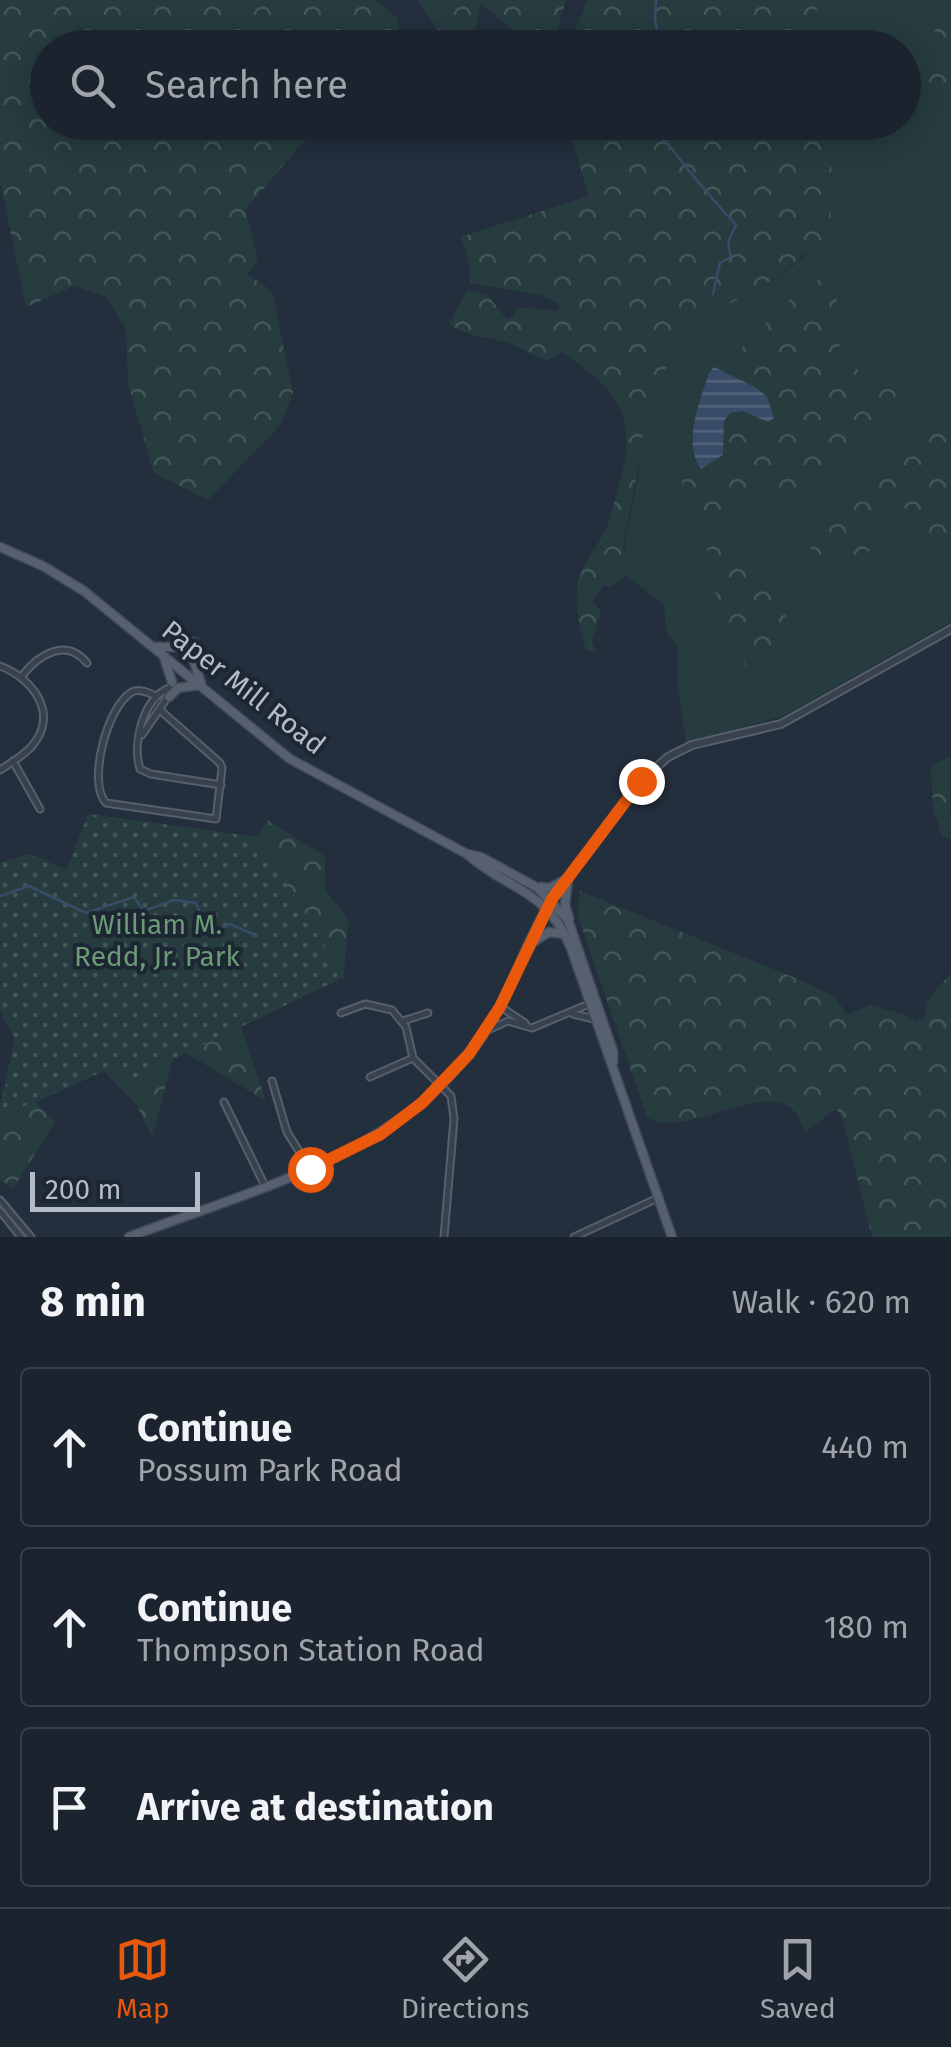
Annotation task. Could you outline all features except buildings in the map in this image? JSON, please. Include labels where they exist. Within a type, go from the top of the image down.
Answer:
[{"type":"main road","name":"Paper Mill Road","points":[[0,547],[72,583],[290,758],[549,903]]},
{"type":"main road","points":[[192,646],[202,686],[170,689],[156,648],[192,646]]},
{"type":"main road","name":"Paper Mill Road","points":[[466,854],[481,857],[535,886],[568,920],[589,1004],[672,1237]]},
{"type":"main road","points":[[535,886],[550,888],[568,878]]},
{"type":"main road","points":[[529,946],[549,932],[570,935],[565,905],[568,878]]},
{"type":"main road","points":[[129,1237],[310,1169],[381,1134],[441,1086],[486,1031],[549,903]]},
{"type":"main road","name":"Paper Mill Road","points":[[570,935],[606,1029],[613,1066]]},
{"type":"main road","points":[[589,1004],[596,1007],[606,1029]]},
{"type":"street","points":[[549,903],[641,781],[668,758],[692,745],[781,724],[951,629]]},
{"type":"street","points":[[22,676],[40,656],[53,650],[78,653],[87,662]]},
{"type":"street","points":[[0,666],[22,676],[38,693],[43,719],[34,744],[0,770]]},
{"type":"street","points":[[140,738],[160,710],[180,668]]},
{"type":"street","points":[[170,689],[156,696],[140,726],[136,758],[143,771],[221,785]]},
{"type":"street","points":[[156,696],[139,690],[115,709],[108,723],[99,795],[106,803],[216,819],[220,763],[160,710]]},
{"type":"street","points":[[13,761],[40,809]]},
{"type":"street","points":[[341,1013],[365,1004],[392,1010],[403,1021],[412,1058],[452,1100],[454,1120],[444,1237]]},
{"type":"street","points":[[500,1007],[532,1028],[589,1004]]},
{"type":"street","points":[[403,1021],[428,1013]]},
{"type":"street","points":[[570,1015],[584,1014],[594,1019]]},
{"type":"street","points":[[486,1031],[504,1022],[527,1025]]},
{"type":"street","points":[[370,1077],[412,1058]]},
{"type":"street","points":[[272,1081],[287,1132],[310,1169]]},
{"type":"street","points":[[224,1102],[265,1186]]},
{"type":"street","points":[[574,1237],[658,1198]]},
{"type":"street","points":[[0,1200],[32,1237]]},
{"type":"street","points":[[0,1211],[22,1237]]},
{"type":"green space","points":[[0,0],[376,0],[397,18],[399,30],[30,30],[30,140],[305,140],[245,210],[258,260],[247,274],[272,291],[293,393],[281,424],[208,500],[154,473],[128,383],[126,329],[106,297],[74,286],[26,307],[0,180]]},
{"type":"green space","points":[[418,0],[566,0],[557,30],[512,30],[480,2],[476,30],[438,30]]},
{"type":"green space","points":[[587,0],[815,0],[822,30],[576,30]]},
{"type":"green space","points":[[815,0],[944,0],[923,110],[951,110],[951,622],[783,716],[686,743],[677,646],[666,632],[664,605],[627,576],[625,565],[639,466],[641,399],[661,398],[668,358],[683,331],[804,258],[831,221],[832,140],[921,140],[921,30],[822,30]]},
{"type":"green space","points":[[942,0],[951,0],[951,110],[923,111],[926,68]]},
{"type":"green space","points":[[572,140],[832,140],[831,221],[837,229],[775,278],[683,331],[668,358],[661,398],[641,399],[643,442],[623,547],[627,574],[612,587],[604,585],[592,601],[601,610],[592,641],[596,653],[586,650],[577,589],[584,566],[609,522],[624,464],[627,443],[620,408],[598,380],[562,352],[547,360],[449,324],[467,290],[487,295],[507,319],[514,317],[516,307],[558,311],[559,304],[540,295],[470,283],[470,265],[461,237],[589,196]]},
{"type":"green space","points":[[835,269],[840,351],[865,378],[896,376],[896,395],[882,421],[845,457],[814,476],[785,508],[756,497],[695,519],[677,511],[685,467],[706,472],[725,462],[726,426],[735,417],[747,413],[764,430],[776,429],[771,402],[739,373],[735,355],[795,294]]},
{"type":"green space","points":[[951,410],[951,573],[923,561],[913,508],[887,510],[859,573],[810,556],[811,517]]},
{"type":"green space","points":[[727,531],[748,552],[794,629],[782,653],[755,685],[706,573],[708,532]]},
{"type":"green space","points":[[950,756],[951,839],[942,836],[933,809],[931,767]]},
{"type":"green space","name":"William M. Redd, Jr. Park","points":[[88,814],[258,837],[267,820],[325,856],[325,890],[348,919],[344,977],[241,1027],[266,1101],[186,1053],[173,1059],[152,1137],[136,1104],[104,1071],[35,1102],[55,1122],[13,1189],[0,1179],[0,1105],[15,1038],[0,1011],[0,863],[29,854],[67,870]]},
{"type":"green space","name":"William M. Redd, Jr. Park","points":[[88,814],[258,837],[344,977],[130,1080],[120,1064],[0,1117],[15,1038],[0,1011],[0,863],[29,854],[67,870]]},
{"type":"green space","points":[[580,891],[803,981],[836,998],[847,1015],[870,1005],[917,1022],[924,1016],[927,1001],[951,973],[951,1237],[872,1237],[843,1121],[836,1108],[806,1132],[794,1111],[780,1103],[743,1105],[681,1122],[647,1117],[577,913]]},
{"type":"water","points":[[714,367],[757,388],[767,397],[774,418],[768,422],[743,411],[730,413],[724,421],[723,455],[701,469],[693,447],[694,422]]},
{"type":"waterway","points":[[656,0],[657,30]]},
{"type":"waterway","points":[[664,140],[736,225],[728,242],[731,257],[720,263],[713,294]]},
{"type":"waterway","points":[[0,896],[29,886],[86,913],[134,897],[144,911],[174,900],[196,903],[209,934],[230,924],[257,936]]},
{"type":"route","points":[[310,1169],[381,1134],[441,1086],[469,1054],[500,1007],[552,899],[641,781]]}]
